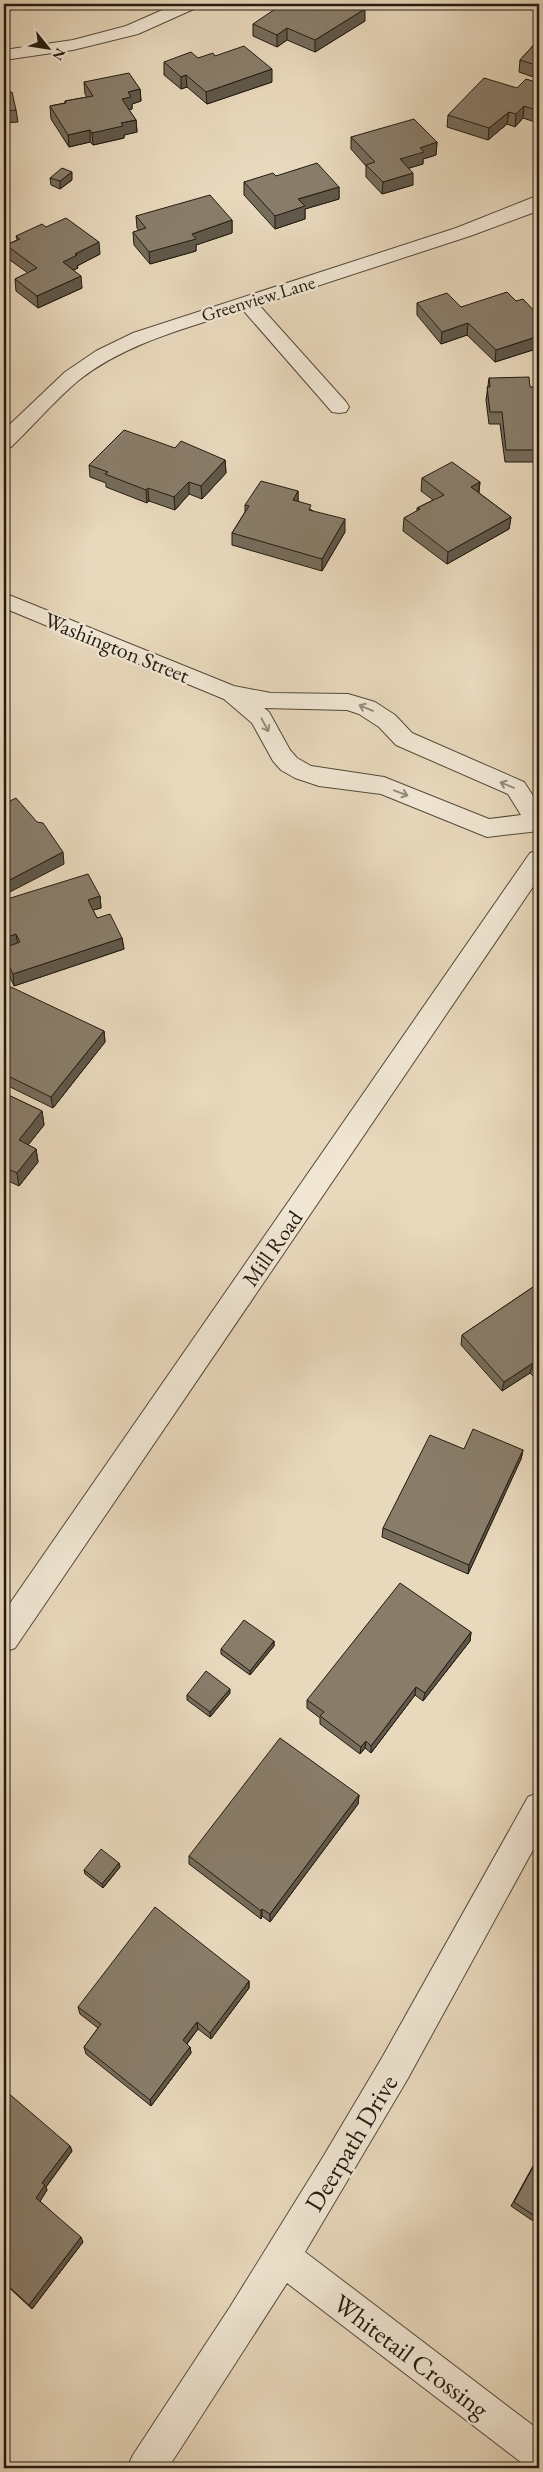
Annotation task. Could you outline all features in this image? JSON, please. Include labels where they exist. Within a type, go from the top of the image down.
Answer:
[{"type":"street","points":[[4,55],[73,45],[132,30],[190,4]]},
{"type":"street","name":"Greenview Lane","points":[[4,442],[72,376],[103,355],[158,331],[464,232],[539,201]]},
{"type":"street","points":[[247,303],[339,407]]},
{"type":"street","name":"Washington Street","points":[[4,600],[230,693],[271,700],[348,702],[367,708],[378,714],[404,739],[516,788],[538,822],[487,828],[384,786],[319,777],[303,772],[289,764],[281,755],[262,718],[230,693]]},
{"type":"street","name":"Mill Road","points":[[4,1638],[539,859]]},
{"type":"street","name":"Deerpath Drive","points":[[146,2468],[239,2328],[395,2068],[539,1808]]},
{"type":"street","name":"Whitetail Crossing","points":[[282,2257],[539,2453]]},
{"type":"building","points":[[300,4],[309,6],[312,4],[353,4],[365,9],[315,40],[287,28],[277,35],[253,24],[281,5],[292,9]]},
{"type":"building","points":[[539,39],[539,66],[520,60]]},
{"type":"building","points":[[244,46],[272,69],[206,92],[186,75],[181,77],[164,62],[191,52],[198,58],[213,53],[215,56]]},
{"type":"building","points":[[129,73],[140,89],[128,92],[131,97],[122,99],[136,120],[121,123],[123,126],[92,133],[90,130],[68,135],[50,106],[93,96],[84,82]]},
{"type":"building","points":[[484,78],[517,88],[526,79],[539,83],[539,106],[536,110],[524,106],[516,114],[509,112],[489,128],[448,115]]},
{"type":"building","points":[[4,92],[12,92],[16,110],[4,111]]},
{"type":"building","points":[[414,119],[437,142],[420,148],[424,152],[400,159],[413,173],[383,182],[366,165],[375,162],[351,137]]},
{"type":"building","points":[[317,163],[339,187],[298,199],[305,206],[275,216],[244,182],[273,173],[276,176]]},
{"type":"building","points":[[62,168],[72,172],[60,181],[50,178]]},
{"type":"building","points":[[210,195],[232,220],[192,234],[196,239],[149,252],[133,232],[146,228],[136,216]]},
{"type":"building","points":[[66,218],[99,242],[63,262],[81,276],[37,296],[15,279],[37,268],[6,245],[20,239],[16,236],[42,224],[46,227]]},
{"type":"building","points":[[507,292],[516,301],[523,299],[539,316],[536,319],[539,323],[539,336],[496,350],[468,323],[442,332],[417,303],[447,293],[461,307]]},
{"type":"building","points":[[529,377],[530,387],[538,387],[539,389],[539,450],[506,450],[502,412],[490,412],[487,387],[490,387],[489,378]]},
{"type":"building","points":[[124,430],[175,448],[181,441],[225,460],[201,486],[189,482],[174,497],[148,488],[146,490],[105,474],[108,472],[89,465]]},
{"type":"building","points":[[452,462],[480,482],[471,487],[511,517],[448,552],[404,518],[420,509],[417,508],[444,495],[422,478]]},
{"type":"building","points":[[261,481],[298,491],[293,500],[311,505],[309,510],[345,519],[322,559],[232,533],[249,506],[245,505]]},
{"type":"building","points":[[16,798],[37,822],[43,823],[63,852],[4,883],[4,804]]},
{"type":"building","points":[[88,874],[100,896],[88,900],[97,918],[110,914],[122,938],[13,974],[4,956],[4,948],[20,942],[16,934],[4,938],[4,900]]},
{"type":"building","points":[[11,987],[104,1031],[51,1097],[4,1074],[4,997]]},
{"type":"building","points":[[4,1093],[42,1111],[19,1140],[36,1149],[17,1173],[4,1167]]},
{"type":"building","points":[[539,1283],[539,1364],[535,1366],[533,1363],[504,1382],[462,1335]]},
{"type":"building","points":[[473,1429],[523,1450],[469,1565],[383,1528],[430,1435],[464,1449]]},
{"type":"building","points":[[400,1583],[471,1632],[425,1693],[416,1687],[371,1746],[366,1741],[361,1747],[320,1716],[324,1712],[307,1700]]},
{"type":"building","points":[[244,1620],[274,1641],[250,1671],[221,1649]]},
{"type":"building","points":[[206,1671],[230,1689],[210,1712],[187,1695]]},
{"type":"building","points":[[280,1738],[359,1795],[270,1914],[262,1909],[261,1911],[189,1856]]},
{"type":"building","points":[[101,1849],[119,1863],[102,1884],[84,1870]]},
{"type":"building","points":[[155,1907],[249,1981],[210,2033],[197,2022],[183,2040],[190,2047],[150,2100],[84,2047],[101,2024],[78,2007]]},
{"type":"building","points":[[7,2092],[70,2146],[42,2183],[45,2185],[36,2198],[81,2237],[29,2305],[4,2282],[4,2095]]},
{"type":"building","points":[[539,2156],[539,2219],[514,2202]]}]
